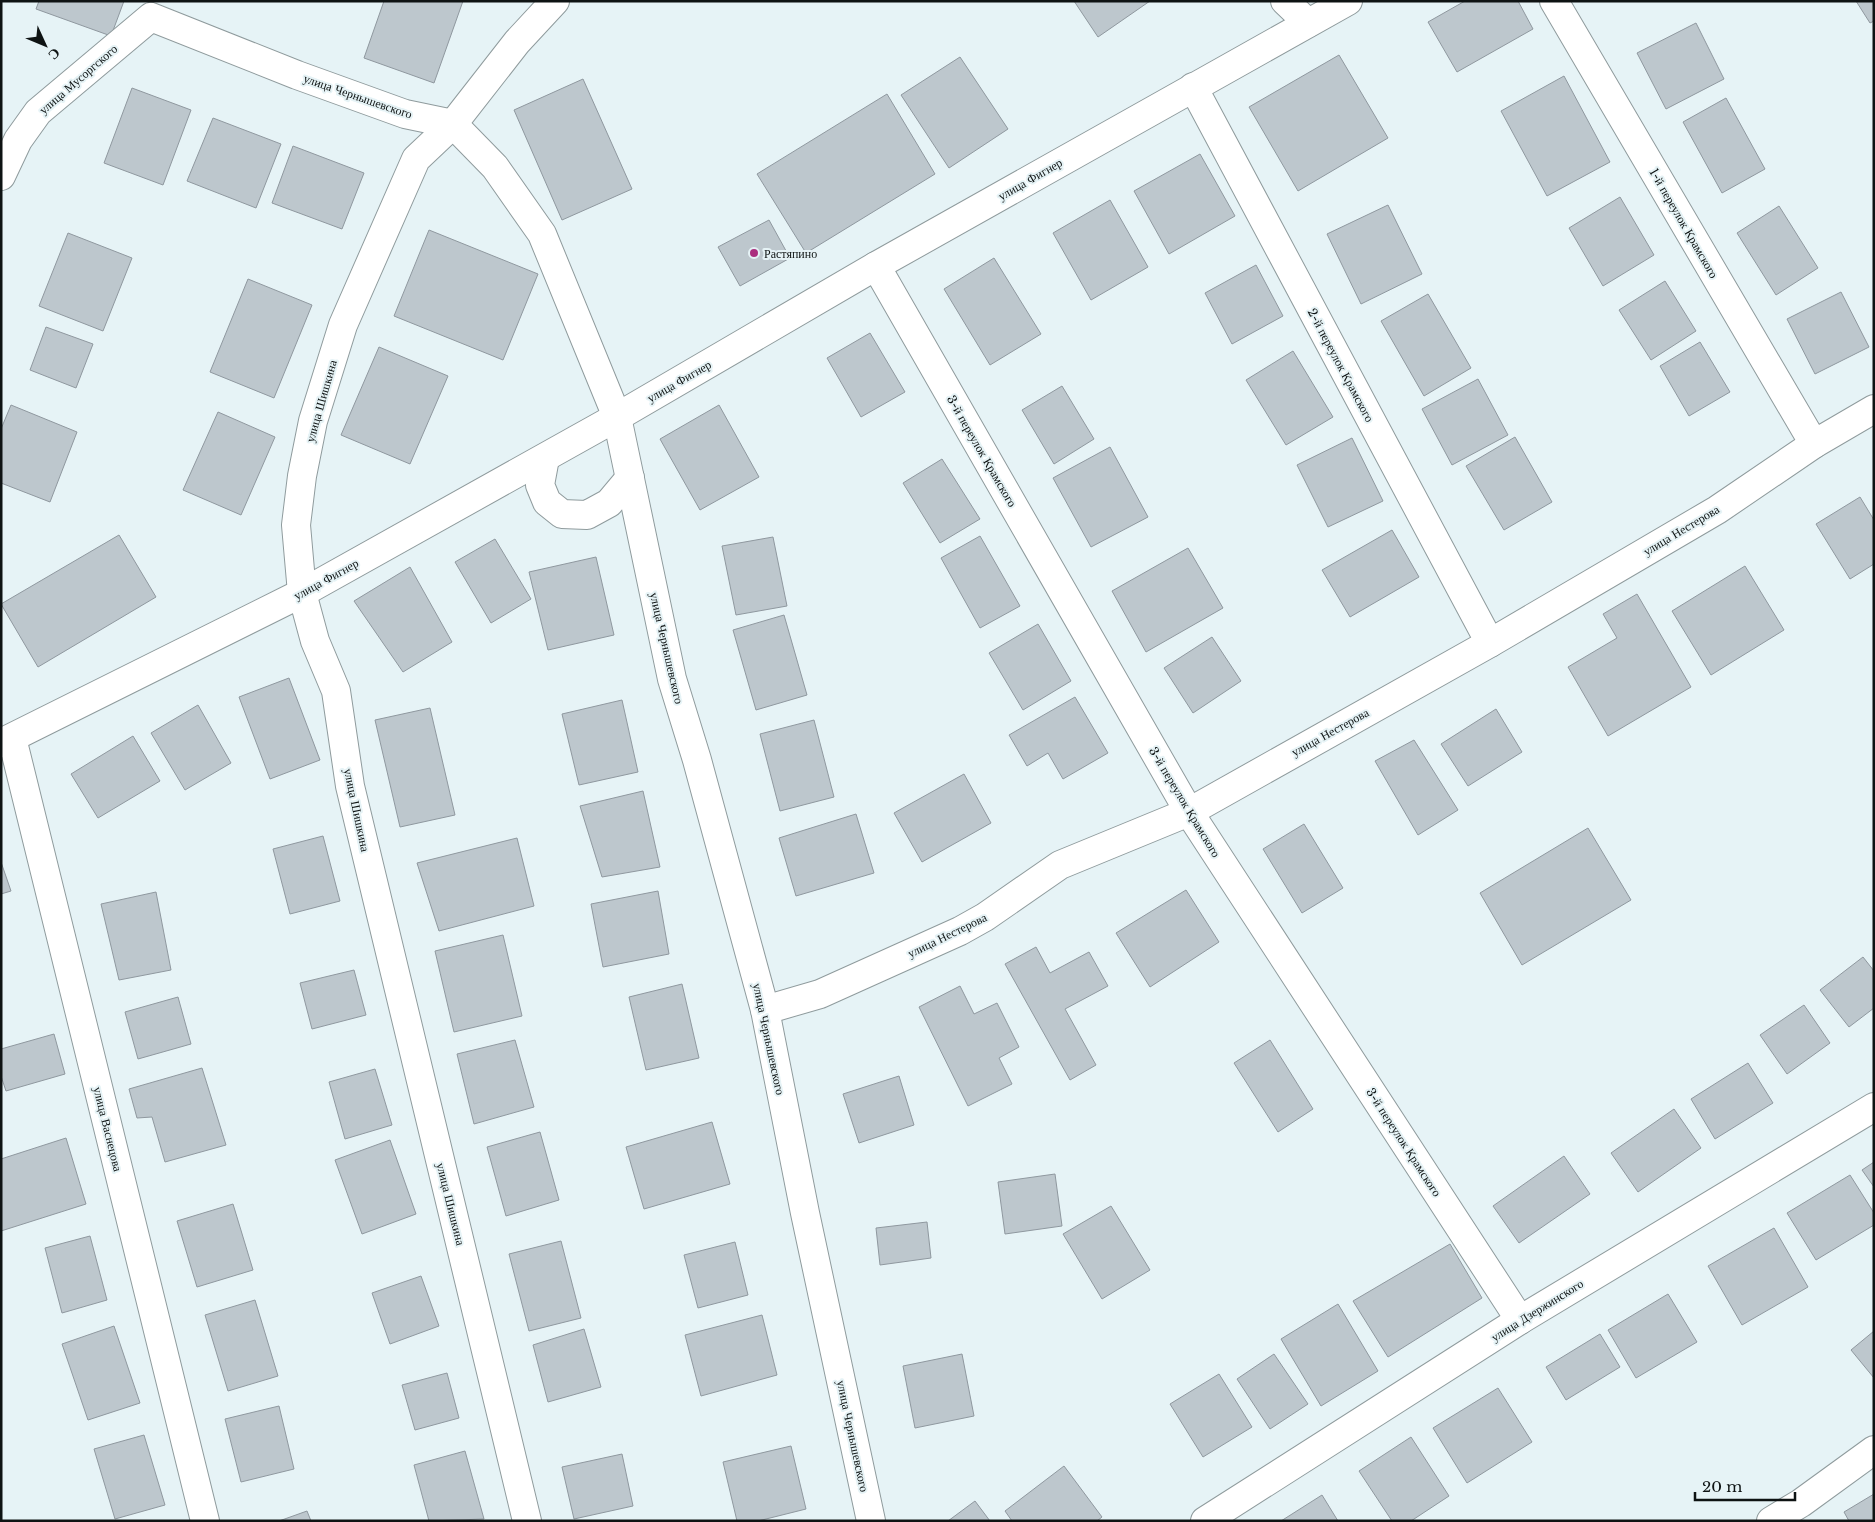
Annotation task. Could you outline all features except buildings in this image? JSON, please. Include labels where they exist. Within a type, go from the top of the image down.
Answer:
[{"type":"street","points":[[453,124],[517,42],[555,1]]},
{"type":"street","points":[[1285,1],[1308,23]]},
{"type":"street","name":"улица Фигнер","points":[[6,741],[302,593],[617,417],[876,266],[1348,1]]},
{"type":"street","name":"1-й переулок Крамского","points":[[1554,1],[1814,444]]},
{"type":"street","name":"улица Чернышевского","points":[[151,17],[297,75],[396,111],[453,124],[495,166],[542,234],[617,417],[672,679],[697,760],[765,1010],[807,1223],[871,1521]]},
{"type":"street","name":"улица Мусоргского","points":[[1,176],[18,140],[38,112],[151,17]]},
{"type":"street","name":"2-й переулок Крамского","points":[[1193,87],[1490,643]]},
{"type":"street","name":"улица Шишкина","points":[[453,124],[416,159],[340,334],[313,421],[302,476],[296,525],[302,593],[315,641],[336,691],[350,786],[527,1521]]},
{"type":"street","name":"3-й переулок Крамского","points":[[876,266],[1189,812],[1520,1320]]},
{"type":"street","name":"улица Нестерова","points":[[765,1010],[820,994],[960,931],[985,917],[1060,865],[1189,812],[1490,643],[1716,510],[1814,444],[1874,409]]},
{"type":"street","points":[[544,458],[540,485],[548,502],[562,514],[587,516],[609,503],[630,478]]},
{"type":"street","name":"улица Васнецова","points":[[6,741],[204,1521]]},
{"type":"street","name":"улица Дзержинского","points":[[1205,1521],[1520,1320],[1874,1107]]},
{"type":"street","points":[[1771,1521],[1800,1503],[1874,1450]]},
{"type":"place","name":"Растяпино","points":[[754,253]]}]
